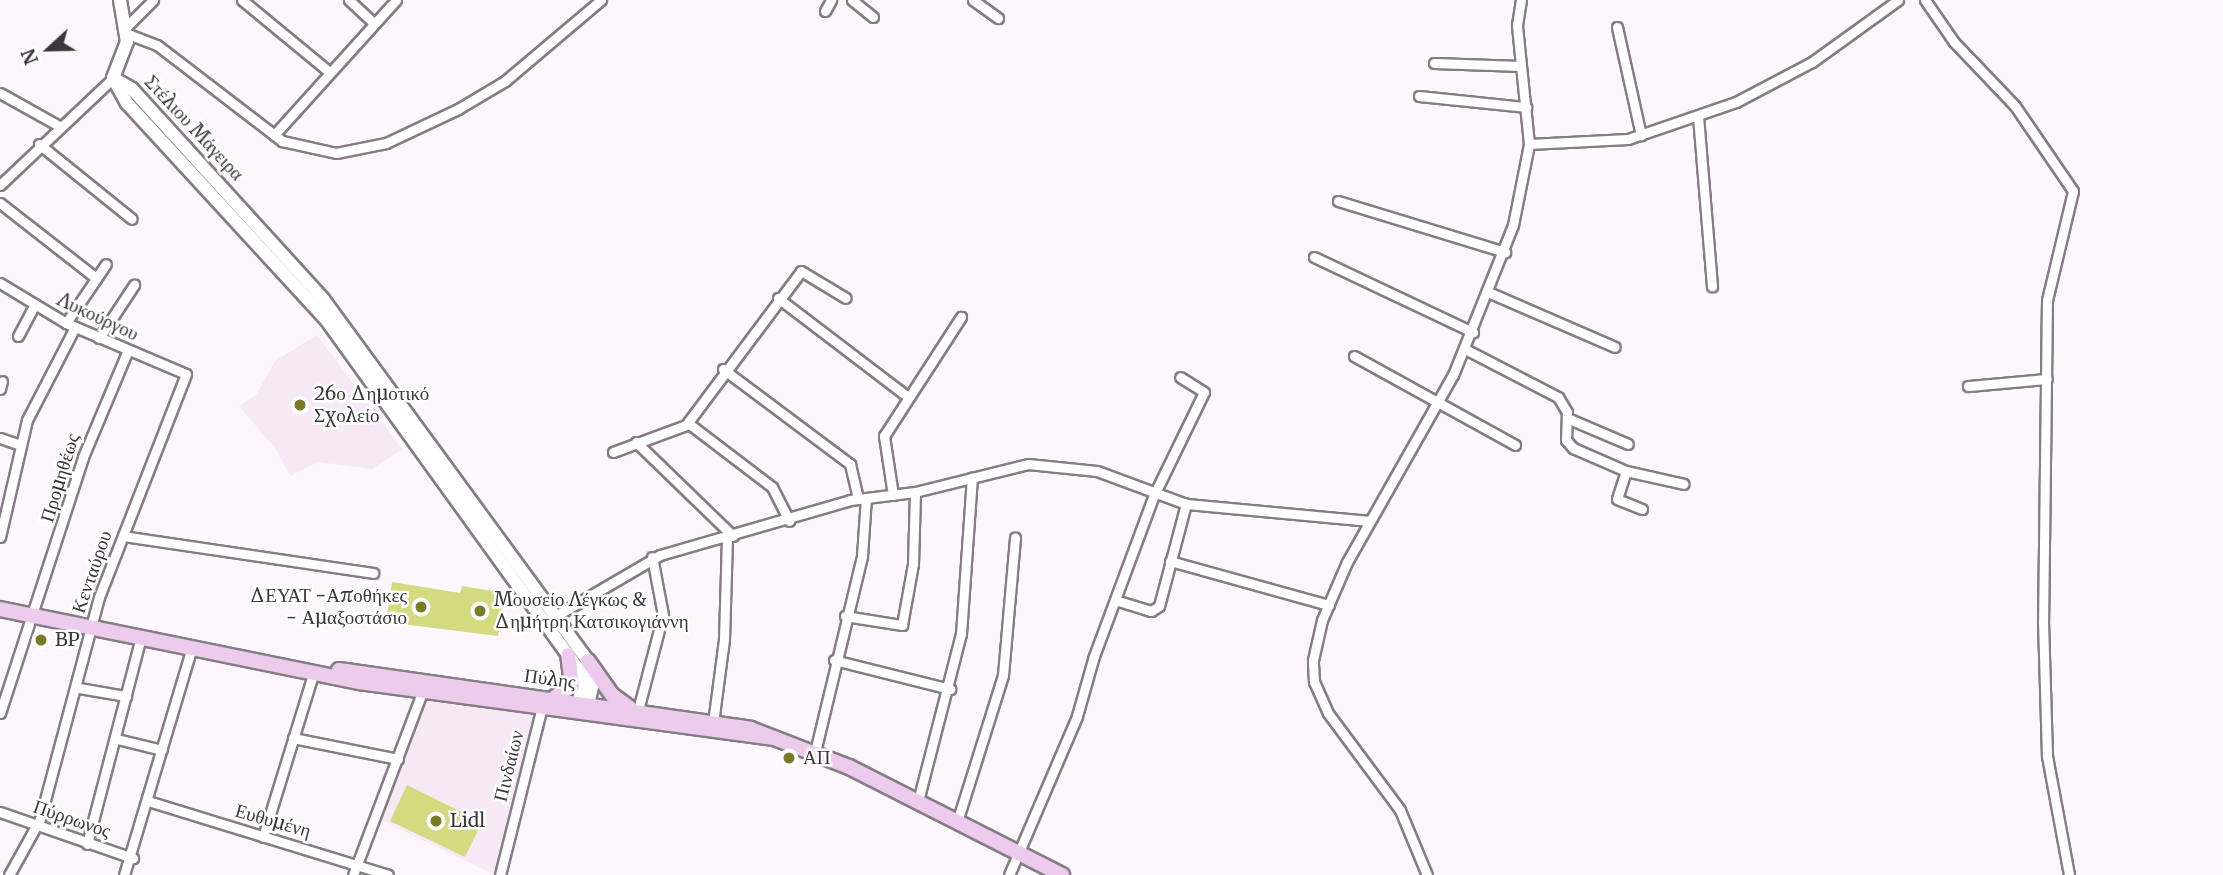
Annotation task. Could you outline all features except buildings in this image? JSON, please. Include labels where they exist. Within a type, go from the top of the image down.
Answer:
[{"type":"main road","points":[[113,78],[127,30],[120,0]]},
{"type":"main road","name":"Στέλιου Μάγειρα","points":[[113,78],[132,89],[298,268],[588,661]]},
{"type":"main road","name":"Στέλιου Μάγειρα","points":[[113,78],[127,103],[325,318],[568,654],[581,676],[583,708]]},
{"type":"main road","name":"Πύλης","points":[[0,609],[92,632],[191,650],[772,738]]},
{"type":"main road","points":[[546,702],[572,686],[568,654]]},
{"type":"main road","points":[[588,661],[612,695],[635,709]]},
{"type":"main road","points":[[583,708],[593,683],[588,661]]},
{"type":"main road","name":"Πύλης","points":[[583,708],[635,709],[713,723],[815,752],[918,801],[1061,875]]},
{"type":"street","points":[[153,0],[127,30],[151,41],[274,135],[299,148],[336,153],[407,135],[497,86],[601,0]]},
{"type":"street","points":[[242,0],[328,71]]},
{"type":"street","points":[[349,0],[373,22]]},
{"type":"street","points":[[274,135],[328,71],[396,0]]},
{"type":"street","points":[[825,10],[831,0]]},
{"type":"street","points":[[852,0],[873,17]]},
{"type":"street","points":[[973,0],[998,18]]},
{"type":"street","points":[[1427,875],[1399,810],[1334,723],[1316,688],[1314,650],[1329,605],[1368,521],[1465,349],[1505,252],[1523,190],[1529,144],[1521,66],[1521,0]]},
{"type":"street","points":[[1529,144],[1641,135],[1698,116],[1784,78],[1898,0]]},
{"type":"street","points":[[1925,0],[1955,42],[2022,115],[2073,191],[2049,279],[2043,712],[2069,875]]},
{"type":"street","points":[[1617,27],[1641,135]]},
{"type":"street","points":[[1434,63],[1521,66]]},
{"type":"street","points":[[0,185],[59,126],[113,78]]},
{"type":"street","points":[[0,93],[59,126]]},
{"type":"street","points":[[1419,96],[1526,107]]},
{"type":"street","points":[[1698,116],[1712,286]]},
{"type":"street","points":[[40,144],[132,219]]},
{"type":"street","points":[[1338,201],[1505,252]]},
{"type":"street","points":[[0,203],[96,278]]},
{"type":"street","points":[[1314,257],[1473,332]]},
{"type":"street","points":[[0,537],[20,445],[36,401],[71,325],[106,264]]},
{"type":"street","points":[[613,452],[688,423],[723,369],[801,271],[846,298]]},
{"type":"street","name":"Λυκούργου","points":[[0,283],[34,306],[71,325],[186,374]]},
{"type":"street","points":[[99,338],[134,285]]},
{"type":"street","points":[[1488,292],[1615,347]]},
{"type":"street","points":[[778,298],[908,397]]},
{"type":"street","points":[[18,337],[34,306]]},
{"type":"street","points":[[893,495],[883,443],[908,397],[961,317]]},
{"type":"street","points":[[1465,349],[1553,393],[1563,403],[1569,445],[1626,471],[1684,484]]},
{"type":"street","name":"Προμηθέως","points":[[0,713],[83,457],[128,350]]},
{"type":"street","points":[[1354,356],[1439,398],[1515,445]]},
{"type":"street","points":[[723,369],[841,454],[855,475],[862,498],[862,556],[834,660],[815,752]]},
{"type":"street","name":"Κενταύρου","points":[[9,875],[37,826],[79,688],[92,632],[123,536],[186,374]]},
{"type":"street","points":[[1009,875],[1020,855],[1077,716],[1115,600],[1154,495],[1204,392],[1180,377]]},
{"type":"street","points":[[1968,386],[2047,379]]},
{"type":"street","points":[[1567,418],[1628,444]]},
{"type":"street","points":[[688,423],[772,487],[789,521]]},
{"type":"street","points":[[0,438],[20,445]]},
{"type":"street","points":[[636,442],[730,537],[724,639],[713,723]]},
{"type":"street","points":[[554,617],[652,557],[789,521],[862,498],[915,492],[1023,465],[1061,464],[1105,474],[1154,495],[1185,504],[1368,521]]},
{"type":"street","points":[[1626,471],[1617,499],[1642,509]]},
{"type":"street","points":[[918,801],[950,689],[964,613],[972,477]]},
{"type":"street","points":[[845,616],[902,625],[913,564],[915,492]]},
{"type":"street","points":[[1115,600],[1156,610],[1185,504]]},
{"type":"street","points":[[123,536],[373,573]]},
{"type":"street","points":[[957,822],[1003,675],[1015,538]]},
{"type":"street","points":[[635,709],[663,615],[652,557]]},
{"type":"street","points":[[1170,561],[1329,605]]},
{"type":"street","points":[[87,844],[117,739],[139,640]]},
{"type":"street","points":[[124,875],[133,858],[191,650]]},
{"type":"street","points":[[834,660],[950,689]]},
{"type":"street","points":[[263,837],[317,671]]},
{"type":"street","points":[[353,875],[425,686]]},
{"type":"street","points":[[79,688],[126,696]]},
{"type":"street","name":"Πινδαίων","points":[[500,875],[546,702]]},
{"type":"street","points":[[293,738],[398,759]]},
{"type":"street","points":[[117,739],[162,750]]},
{"type":"street","name":"Ευθυμένη","points":[[148,802],[388,875]]},
{"type":"street","name":"Πύρρωνος","points":[[0,812],[133,858]]},
{"type":"shaded area","name":"26ο Δημοτικό Σχολείο","points":[[317,335],[402,449],[373,469],[318,462],[290,476],[275,448],[239,406],[256,395],[275,361]]},
{"type":"shaded area","points":[[426,697],[535,713],[495,875],[379,819]]},
{"type":"place","name":"26ο Δημοτικό Σχολείο","points":[[300,405]]},
{"type":"place","name":"ΔΕΥΑΤ -Αποθήκες - Αμαξοστάσιο","points":[[421,607]]},
{"type":"place","name":"Μουσείο Λέγκως & Δημήτρη Κατσικογιάννη","points":[[480,611]]},
{"type":"place","name":"BP","points":[[41,640]]},
{"type":"place","name":"ΑΠ","points":[[789,758]]},
{"type":"place","name":"Lidl","points":[[436,821]]}]
